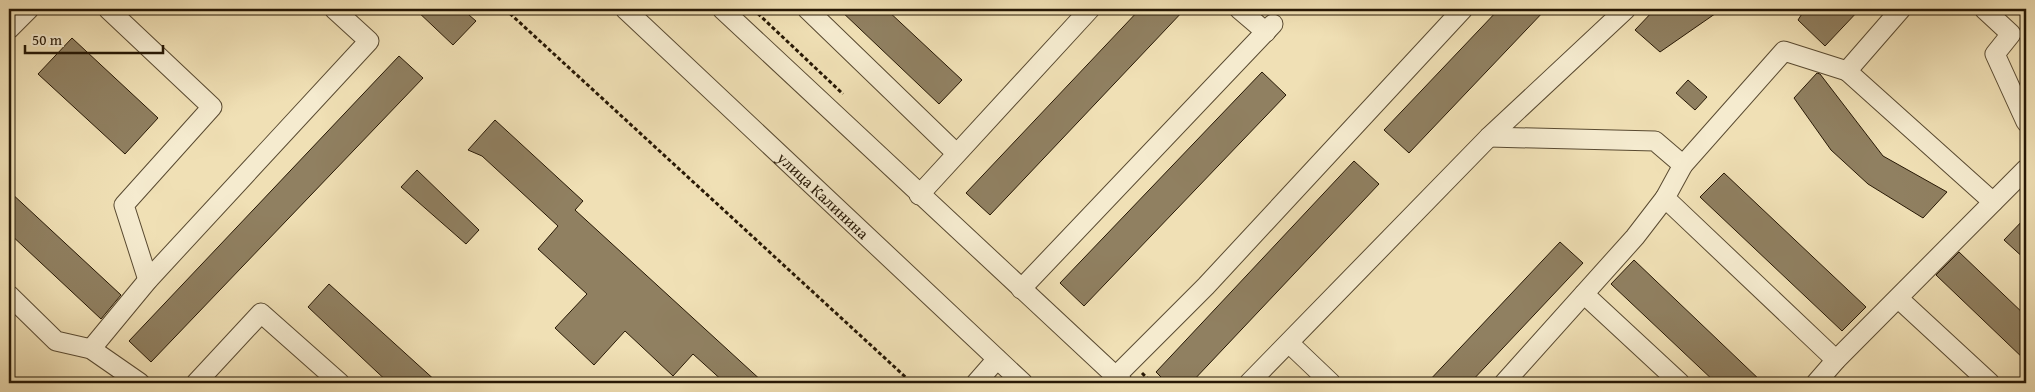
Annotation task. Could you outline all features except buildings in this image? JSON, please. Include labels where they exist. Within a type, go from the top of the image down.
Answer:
[{"type":"street","points":[[9,29],[29,9]]},
{"type":"street","points":[[108,9],[212,107],[124,204],[148,280]]},
{"type":"street","points":[[91,349],[148,280],[369,41],[334,9]]},
{"type":"street","name":"улица Калинина","points":[[625,9],[1023,383]]},
{"type":"street","points":[[722,9],[1119,380],[1463,9]]},
{"type":"street","points":[[807,9],[956,153]]},
{"type":"street","points":[[920,195],[956,153],[1090,9]]},
{"type":"street","points":[[1022,289],[1270,28],[1239,9]]},
{"type":"street","points":[[1250,383],[1489,138],[1626,9]]},
{"type":"street","points":[[1847,71],[1901,9]]},
{"type":"street","points":[[1984,9],[2011,34],[1995,54],[2026,122]]},
{"type":"street","points":[[1508,382],[1635,237],[1664,198],[1683,166],[1784,51],[1847,71],[1993,202]]},
{"type":"street","points":[[1489,138],[1655,141],[1683,166]]},
{"type":"street","points":[[1816,383],[1836,360],[2026,170]]},
{"type":"street","points":[[1664,198],[1836,360]]},
{"type":"street","points":[[1584,294],[1680,383]]},
{"type":"street","points":[[9,295],[56,341],[91,349],[140,383]]},
{"type":"street","points":[[1899,299],[1990,383]]},
{"type":"street","points":[[196,383],[261,313],[340,383]]},
{"type":"street","points":[[1289,343],[1331,383]]},
{"type":"street","points":[[976,383],[998,359]]},
{"type":"path","points":[[505,9],[912,383]]}]
